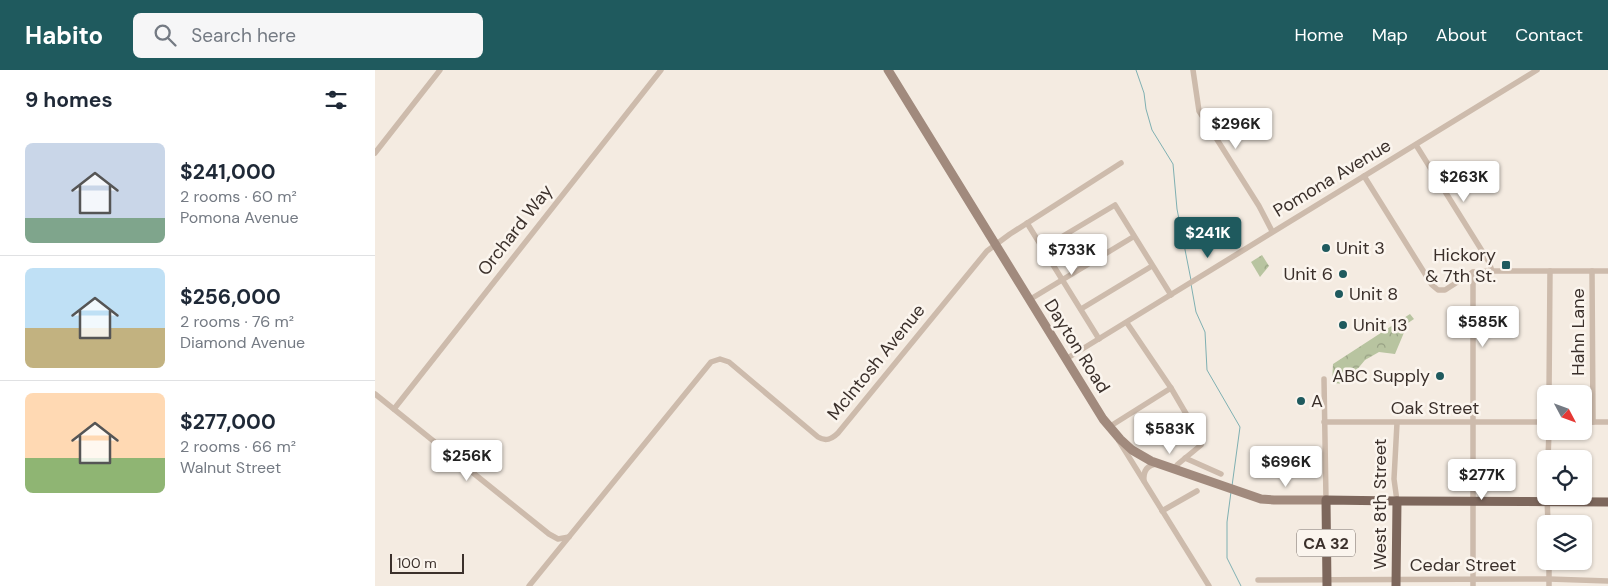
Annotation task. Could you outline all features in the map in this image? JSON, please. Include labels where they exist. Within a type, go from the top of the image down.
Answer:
[{"type":"main road","points":[[1326,500],[1472,502],[1537,499]]},
{"type":"main road","name":"CA 32","points":[[1326,500],[1328,583]]},
{"type":"main road","name":"West 8th Street","points":[[1396,583],[1397,501]]},
{"type":"main road","points":[[1592,501],[1608,502]]},
{"type":"street","points":[[375,154],[441,70]]},
{"type":"street","name":"Orchard Way","points":[[394,409],[661,70]]},
{"type":"street","name":"Dayton Road","points":[[888,70],[1103,419],[1209,586]]},
{"type":"street","points":[[1193,70],[1199,111],[1259,206],[1272,231]]},
{"type":"street","name":"Pomona Avenue","points":[[1066,359],[1537,70]]},
{"type":"street","points":[[1416,145],[1489,260],[1491,271]]},
{"type":"street","name":"McIntosh Avenue","points":[[529,586],[707,366],[716,360],[729,362],[818,437],[826,440],[834,437],[981,258],[996,244],[1121,163]]},
{"type":"street","points":[[1364,176],[1432,285],[1438,290],[1445,290],[1473,272],[1608,271]]},
{"type":"street","points":[[1043,248],[1115,205],[1133,237],[1171,295]]},
{"type":"street","points":[[1027,223],[1099,339]]},
{"type":"street","points":[[1029,300],[1133,237]]},
{"type":"street","points":[[1081,308],[1152,266]]},
{"type":"street","points":[[1549,385],[1550,271]]},
{"type":"street","name":"Hahn Lane","points":[[1592,271],[1593,385]]},
{"type":"street","points":[[1473,272],[1473,583]]},
{"type":"street","points":[[1127,323],[1171,388],[1201,440],[1202,444],[1174,469]]},
{"type":"street","points":[[1171,388],[1109,427],[1132,450],[1151,461],[1226,488],[1261,499],[1326,500],[1324,379]]},
{"type":"street","points":[[375,394],[549,534],[558,539],[569,537]]},
{"type":"street","name":"Oak Street","points":[[1324,422],[1537,422]]},
{"type":"street","points":[[1593,422],[1608,422]]},
{"type":"street","name":"West 8th Street","points":[[1397,423],[1394,479],[1397,501]]},
{"type":"street","points":[[1185,458],[1221,474]]},
{"type":"street","points":[[1144,481],[1143,475],[1146,468],[1150,465],[1159,464]]},
{"type":"street","points":[[1162,511],[1197,490]]},
{"type":"street","points":[[1549,570],[1549,586]]},
{"type":"street","name":"Cedar Street","points":[[1258,580],[1328,583],[1473,583],[1549,579],[1608,581]]},
{"type":"green space","points":[[1262,255],[1269,266],[1260,277],[1251,262]]},
{"type":"green space","points":[[1410,314],[1414,319],[1408,323],[1395,354],[1379,352],[1365,360],[1345,384],[1332,383],[1333,364]]},
{"type":"waterway","points":[[1136,70],[1144,93],[1152,130],[1173,164],[1177,209],[1191,280]]},
{"type":"waterway","points":[[1191,284],[1196,312],[1205,332],[1207,370],[1240,427],[1232,486]]},
{"type":"waterway","points":[[1231,492],[1227,522],[1227,558],[1241,586]]},
{"type":"place","name":"Unit 3","points":[[1326,248]]},
{"type":"place","name":"Hickory & 7th St.","points":[[1506,265]]},
{"type":"place","name":"Unit 6","points":[[1343,274]]},
{"type":"place","name":"Unit 8","points":[[1339,294]]},
{"type":"place","name":"Unit 13","points":[[1343,325]]},
{"type":"place","name":"ABC Supply","points":[[1440,376]]},
{"type":"place","name":"A","points":[[1301,401]]}]
